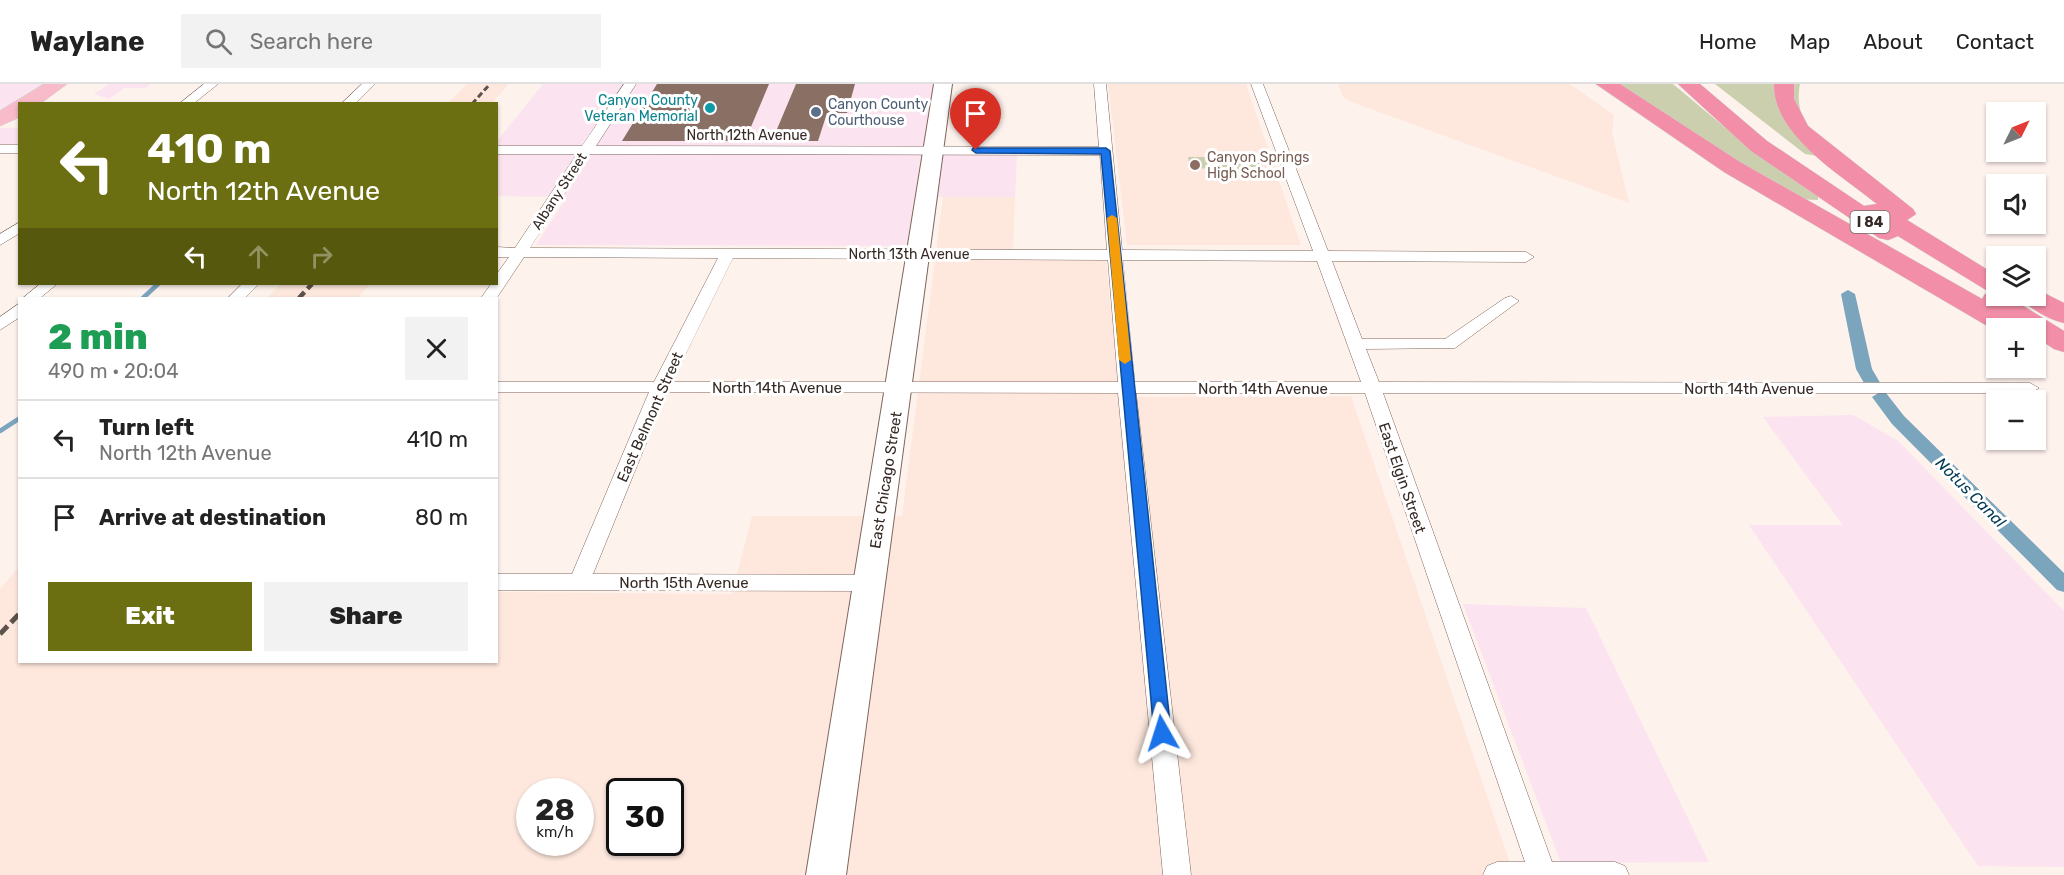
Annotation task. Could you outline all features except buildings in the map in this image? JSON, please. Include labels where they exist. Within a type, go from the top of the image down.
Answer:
[{"type":"highway","points":[[1606,84],[1732,167],[1995,318]]},
{"type":"highway","name":"I 84","points":[[1688,84],[1751,139],[1811,183],[2064,342]]},
{"type":"highway","name":"I 84","points":[[1705,84],[1761,133],[1807,166],[1986,280]]},
{"type":"highway","points":[[1784,84],[1784,99],[1799,129],[1893,207],[1986,266]]},
{"type":"highway","points":[[2046,304],[2064,315]]},
{"type":"highway","points":[[2029,306],[2064,327]]},
{"type":"highway","points":[[2046,348],[2064,359]]},
{"type":"main road","points":[[29,102],[57,84]]},
{"type":"main road","points":[[0,120],[18,109]]},
{"type":"street","points":[[188,102],[212,84]]},
{"type":"street","points":[[349,102],[369,84]]},
{"type":"street","name":"Albany Street","points":[[498,284],[630,84]]},
{"type":"street","name":"East Chicago Street","points":[[826,875],[900,388],[943,84]]},
{"type":"street","points":[[1100,84],[1127,389],[1177,875]]},
{"type":"street","name":"East Elgin Street","points":[[1257,84],[1356,344],[1543,874]]},
{"type":"street","points":[[0,149],[18,149]]},
{"type":"street","name":"North 12th Avenue","points":[[498,150],[1106,151]]},
{"type":"street","points":[[0,241],[18,228]]},
{"type":"street","name":"North 13th Avenue","points":[[498,252],[1526,257]]},
{"type":"street","name":"East Belmont Street","points":[[579,584],[660,388],[728,254]]},
{"type":"street","points":[[32,297],[48,285]]},
{"type":"street","points":[[237,297],[249,285]]},
{"type":"street","points":[[1356,344],[1449,344],[1511,301]]},
{"type":"street","points":[[0,325],[18,310]]},
{"type":"street","name":"North 14th Avenue","points":[[498,387],[2030,388]]},
{"type":"street","name":"North 15th Avenue","points":[[498,582],[871,583]]},
{"type":"street","points":[[1497,875],[1615,875]]},
{"type":"shaded area","points":[[0,84],[49,84],[18,102],[0,114]]},
{"type":"shaded area","points":[[109,84],[151,84],[145,88],[124,88],[109,99],[94,94]]},
{"type":"shaded area","points":[[467,84],[509,84],[493,102],[449,102]]},
{"type":"shaded area","points":[[543,84],[934,84],[923,154],[1017,154],[1015,197],[915,197],[907,246],[536,245],[567,197],[498,196],[498,140]]},
{"type":"shaded area","name":"Canyon Springs High School","points":[[1108,84],[1246,84],[1301,245],[1127,245]]},
{"type":"shaded area","points":[[1338,84],[1570,84],[1614,115],[1612,132],[1629,203],[1354,103],[1344,98]]},
{"type":"shaded area","points":[[0,128],[18,128],[18,144],[0,144]]},
{"type":"shaded area","points":[[943,197],[1015,197],[1013,257],[1106,257],[1119,397],[1351,396],[1514,875],[0,875],[0,589],[18,568],[18,663],[498,663],[498,592],[732,594],[752,516],[902,516]]},
{"type":"shaded area","points":[[279,285],[369,285],[359,297],[268,297]]},
{"type":"shaded area","points":[[1853,415],[1898,441],[2064,611],[2064,867],[1978,866],[1749,525],[1843,525],[1763,417]]},
{"type":"shaded area","points":[[1463,604],[1586,608],[1709,862],[1561,863]]},
{"type":"green space","points":[[1614,84],[1673,84],[1758,155],[1818,196],[1818,200],[1795,199]]},
{"type":"green space","points":[[1715,84],[1800,84],[1801,114],[1825,157],[1805,154]]},
{"type":"green space","points":[[1188,157],[1226,157],[1228,169],[1190,168]]},
{"type":"green space","points":[[1234,157],[1260,157],[1265,177],[1238,176]]},
{"type":"waterway","points":[[144,297],[157,285]]},
{"type":"waterway","name":"Notus Canal","points":[[1848,294],[1864,369],[1874,386]]},
{"type":"waterway","name":"Notus Canal","points":[[1880,397],[1898,420],[2064,585]]},
{"type":"waterway","points":[[0,431],[18,419]]},
{"type":"railway","points":[[474,102],[490,84]]},
{"type":"railway","points":[[300,297],[311,285]]},
{"type":"railway","points":[[0,634],[18,615]]},
{"type":"slow traffic","points":[[1112,218],[1125,360]]},
{"type":"place","name":"Canyon County Veteran Memorial","points":[[710,108]]},
{"type":"place","name":"Canyon County Courthouse","points":[[816,112]]},
{"type":"place","name":"Canyon Springs High School","points":[[1195,165]]},
{"type":"route","points":[[976,150],[1106,151],[1127,389],[1162,733]]}]
